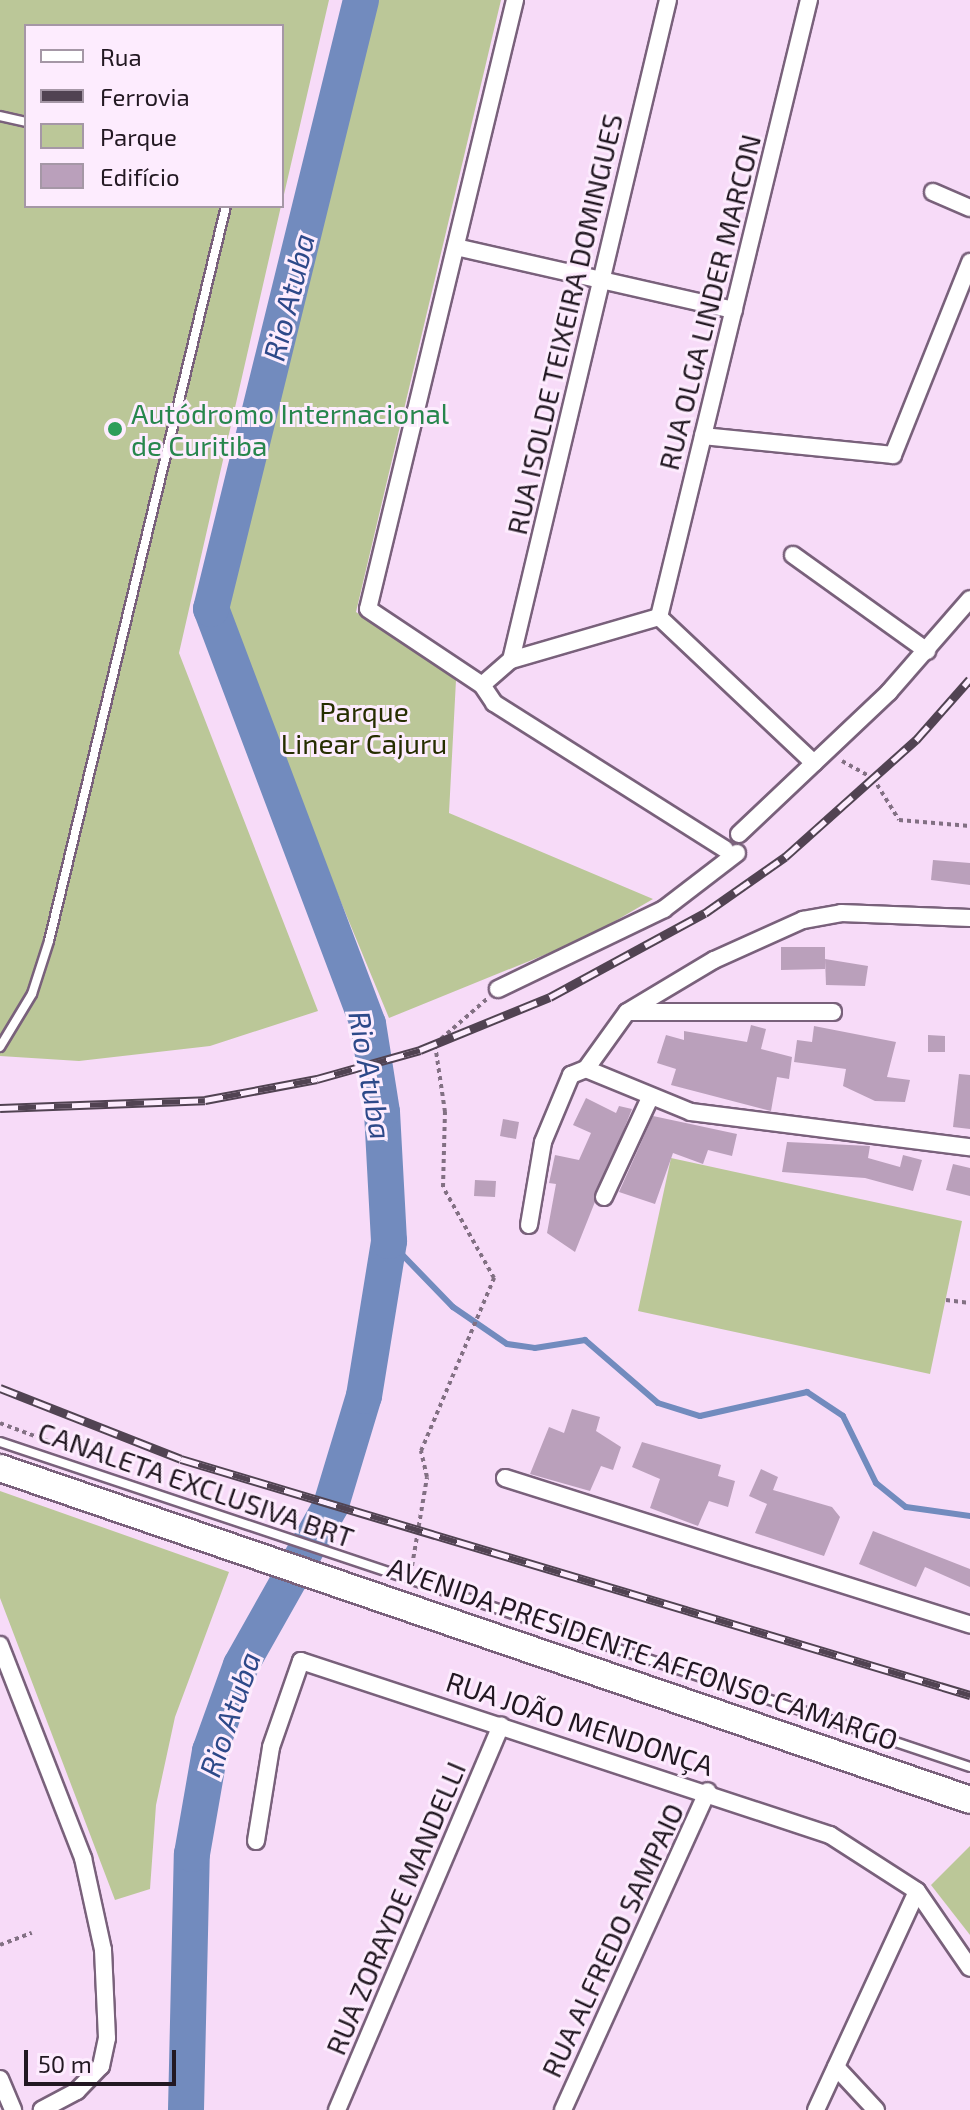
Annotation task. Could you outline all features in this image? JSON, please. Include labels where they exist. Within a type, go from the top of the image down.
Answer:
[{"type":"main road","name":"AVENIDA PRESIDENTE AFFONSO CAMARGO","points":[[0,1468],[178,1516],[295,1568],[383,1584],[970,1800]]},
{"type":"street","points":[[515,0],[368,609],[482,685],[494,703],[731,851]]},
{"type":"street","name":"RUA ISOLDE TEIXEIRA DOMINGUES","points":[[511,660],[668,0]]},
{"type":"street","name":"RUA OLGA LINDER MARCON","points":[[659,617],[809,0]]},
{"type":"street","points":[[933,192],[970,208]]},
{"type":"street","points":[[456,247],[734,310]]},
{"type":"street","points":[[703,436],[893,455],[970,262]]},
{"type":"street","points":[[793,555],[927,651]]},
{"type":"street","points":[[498,989],[664,909],[744,843],[739,834],[927,651],[970,599]]},
{"type":"street","points":[[482,685],[511,660],[659,617],[820,757]]},
{"type":"street","points":[[529,1225],[543,1142],[571,1075],[586,1069],[627,1012],[714,960],[803,920],[841,913],[970,918]]},
{"type":"street","points":[[627,1012],[833,1012]]},
{"type":"street","points":[[586,1069],[649,1100],[691,1112],[970,1147]]},
{"type":"street","points":[[604,1197],[649,1100]]},
{"type":"street","points":[[505,1478],[970,1625]]},
{"type":"street","points":[[0,1645],[83,1858],[103,1950],[107,2038],[101,2066],[77,2091],[42,2110]]},
{"type":"street","name":"RUA JOÃO MENDONÇA","points":[[256,1841],[271,1747],[301,1661],[708,1791],[830,1835],[917,1891],[970,1968]]},
{"type":"street","name":"RUA ZORAYDE MANDELLI","points":[[337,2110],[501,1725]]},
{"type":"street","name":"RUA ALFREDO SAMPAIO","points":[[563,2110],[708,1791]]},
{"type":"street","points":[[816,2110],[917,1891]]},
{"type":"street","points":[[836,2067],[876,2110]]},
{"type":"street","points":[[0,2079],[13,2110]]},
{"type":"lane","points":[[0,116],[24,122]]},
{"type":"lane","points":[[0,1047],[32,994],[49,941],[226,208]]},
{"type":"lane","name":"CANALETA EXCLUSIVA BRT","points":[[0,1442],[178,1516],[383,1584],[410,1580],[970,1767]]},
{"type":"path","points":[[820,757],[873,778],[899,820],[970,826]]},
{"type":"path","points":[[410,1580],[427,1477],[421,1451],[494,1278],[443,1187],[445,1112],[435,1044],[498,989]]},
{"type":"path","points":[[946,1300],[970,1303]]},
{"type":"path","points":[[0,1945],[32,1933]]},
{"type":"green space","name":"Autódromo Internacional de Curitiba","points":[[0,0],[329,0],[284,194],[284,24],[24,24],[24,208],[281,208],[179,653],[318,1011],[210,1046],[79,1061],[0,1056]]},
{"type":"green space","name":"Parque Linear Cajuru","points":[[372,0],[501,0],[356,612],[456,680],[449,813],[653,899],[586,938],[389,1018],[224,620]]},
{"type":"green space","points":[[671,1158],[962,1221],[930,1374],[638,1311]]},
{"type":"green space","points":[[0,1491],[229,1572],[175,1717],[156,1805],[150,1889],[115,1900],[0,1598]]},
{"type":"green space","points":[[970,1846],[970,1935],[931,1885]]},
{"type":"building","points":[[933,860],[970,863],[970,885],[931,880]]},
{"type":"building","points":[[781,947],[825,947],[825,969],[781,970]]},
{"type":"building","points":[[825,959],[868,966],[865,986],[826,985]]},
{"type":"building","points":[[751,1025],[766,1029],[761,1049],[792,1057],[789,1079],[777,1077],[771,1111],[671,1085],[676,1069],[657,1063],[666,1035],[684,1040],[684,1031],[747,1042]]},
{"type":"building","points":[[814,1026],[896,1042],[887,1077],[910,1080],[905,1102],[875,1101],[843,1086],[846,1069],[794,1062],[797,1040],[812,1042]]},
{"type":"building","points":[[928,1035],[945,1036],[945,1052],[928,1052]]},
{"type":"building","points":[[959,1074],[970,1075],[970,1129],[953,1127]]},
{"type":"building","points":[[586,1098],[616,1113],[619,1106],[632,1109],[575,1252],[547,1233],[556,1184],[549,1183],[555,1155],[579,1160],[591,1133],[573,1125]]},
{"type":"building","points":[[653,1116],[737,1134],[732,1156],[708,1150],[703,1164],[673,1153],[655,1204],[619,1192]]},
{"type":"building","points":[[503,1119],[519,1122],[516,1139],[500,1136]]},
{"type":"building","points":[[787,1142],[870,1146],[868,1158],[900,1167],[903,1155],[922,1160],[913,1191],[865,1178],[782,1172]]},
{"type":"building","points":[[953,1164],[970,1168],[970,1196],[946,1190]]},
{"type":"building","points":[[475,1180],[496,1181],[495,1197],[474,1196]]},
{"type":"building","points":[[572,1409],[600,1417],[596,1431],[621,1447],[613,1470],[601,1466],[590,1491],[530,1474],[549,1427],[564,1433]]},
{"type":"building","points":[[642,1442],[721,1465],[718,1476],[735,1481],[728,1507],[709,1501],[698,1526],[650,1508],[660,1479],[632,1467]]},
{"type":"building","points":[[761,1469],[778,1477],[773,1490],[832,1507],[840,1517],[824,1556],[755,1533],[767,1504],[749,1496]]},
{"type":"building","points":[[873,1531],[970,1569],[970,1587],[925,1567],[916,1587],[859,1564]]},
{"type":"waterway","name":"Rio Atuba","points":[[186,2110],[192,1854],[210,1751],[241,1665],[331,1505],[364,1396],[389,1241],[382,1112],[368,1024],[211,609],[361,0]]},
{"type":"waterway","points":[[389,1241],[453,1307],[507,1344],[535,1348],[585,1340],[658,1403],[700,1416],[807,1392],[843,1416],[876,1483],[906,1507],[970,1516]]},
{"type":"railway","points":[[0,1108],[205,1100],[317,1079],[420,1050],[550,997],[705,913],[785,857],[916,740],[970,679]]},
{"type":"railway","points":[[0,1388],[181,1459],[970,1695]]},
{"type":"place","name":"Autódromo Internacional de Curitiba","points":[[115,429]]}]
